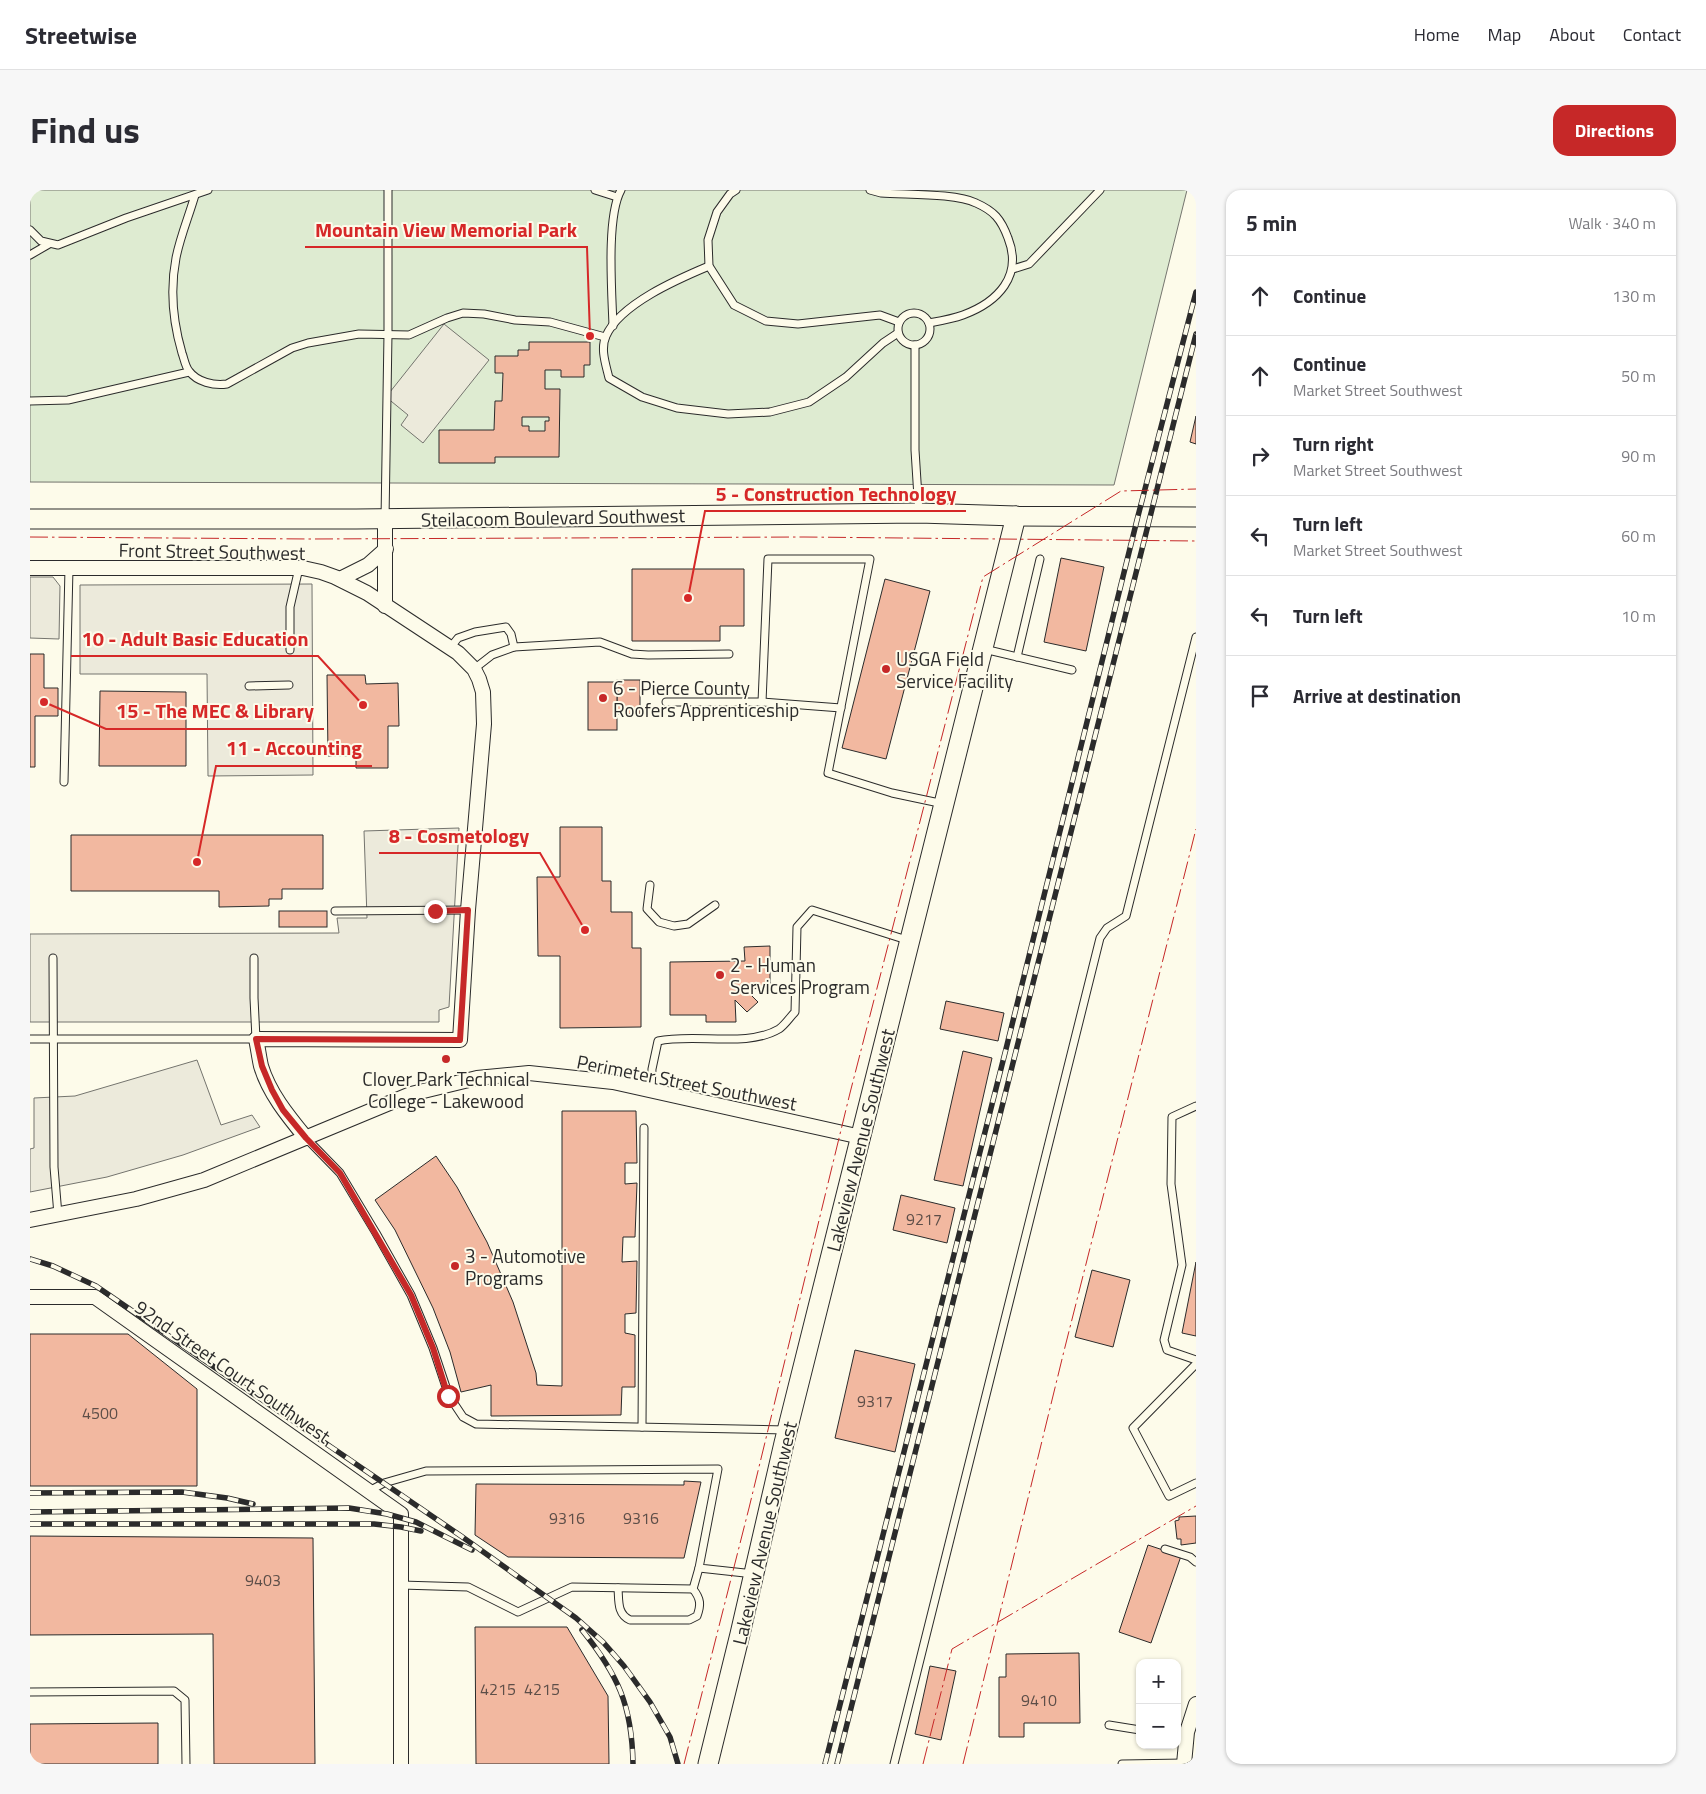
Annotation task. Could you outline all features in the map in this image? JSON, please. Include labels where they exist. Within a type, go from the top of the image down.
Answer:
[{"type":"street","name":"Steilacoom Boulevard Southwest","points":[[30,519],[386,519],[919,513],[1016,516],[1196,517]]},
{"type":"street","name":"Lakeview Avenue Southwest","points":[[708,1764],[787,1430],[1016,516]]},
{"type":"street","points":[[385,606],[386,519]]},
{"type":"street","points":[[340,579],[368,565],[386,549]]},
{"type":"street","name":"Front Street Southwest","points":[[30,568],[299,568],[321,572],[340,579],[367,593],[450,648],[474,669]]},
{"type":"street","points":[[306,1138],[283,1110],[272,1090],[262,1066],[256,1039],[460,1040],[484,706],[483,692],[474,669]]},
{"type":"street","name":"Perimeter Street Southwest","points":[[30,1220],[136,1199],[204,1180],[306,1138],[348,1118],[411,1094],[477,1078],[529,1074],[613,1082],[861,1136]]},
{"type":"street","name":"92nd Street Court Southwest","points":[[30,1297],[95,1297],[401,1514],[401,1585]]},
{"type":"street","points":[[401,1585],[402,1764]]},
{"type":"street","points":[[1184,1764],[1182,1738],[1196,1704]]},
{"type":"lane","points":[[30,230],[41,241],[58,245],[126,218],[208,190]]},
{"type":"lane","points":[[386,519],[388,190]]},
{"type":"lane","points":[[595,190],[619,194],[612,235],[613,326]]},
{"type":"lane","points":[[736,190],[730,194],[717,212],[708,240],[710,266],[734,305],[766,321],[798,324],[880,315],[899,322]]},
{"type":"lane","points":[[870,190],[881,194],[950,197],[974,202],[994,213],[1004,226],[1013,249],[1013,269],[1004,288],[986,303],[963,315],[929,323]]},
{"type":"lane","points":[[1013,269],[1029,264],[1100,190]]},
{"type":"lane","points":[[195,195],[176,258],[173,309],[180,347],[189,372],[208,384],[217,386],[227,384],[292,348],[308,343],[359,334],[409,335],[463,313],[484,314],[515,320],[550,322],[605,337]]},
{"type":"lane","points":[[30,255],[49,244]]},
{"type":"lane","points":[[710,266],[670,283],[620,315],[605,337],[603,355],[609,378],[642,397],[678,408],[728,414],[770,412],[809,402],[846,377],[898,332]]},
{"type":"lane","points":[[914,312],[925,317],[929,323],[929,336],[920,344],[915,345],[904,342],[898,332],[899,322],[908,314],[914,312]]},
{"type":"lane","points":[[915,345],[915,450],[919,513]]},
{"type":"lane","points":[[30,401],[68,400],[189,372]]},
{"type":"lane","points":[[762,702],[768,559],[870,559],[828,773],[892,793],[944,804]]},
{"type":"lane","points":[[1017,657],[1040,559]]},
{"type":"lane","points":[[64,782],[69,568]]},
{"type":"lane","points":[[290,650],[290,606],[299,568]]},
{"type":"lane","points":[[450,648],[458,638],[475,632],[506,627],[514,647]]},
{"type":"lane","points":[[894,1764],[1100,938],[1108,928],[1126,916],[1196,638]]},
{"type":"lane","points":[[474,669],[492,655],[514,647],[600,642],[632,654],[729,654]]},
{"type":"lane","points":[[984,648],[1072,670]]},
{"type":"lane","points":[[249,686],[289,684]]},
{"type":"lane","points":[[666,702],[762,702],[841,708]]},
{"type":"lane","points":[[650,885],[647,909],[659,922],[674,926],[688,924],[716,905]]},
{"type":"lane","points":[[335,911],[468,910]]},
{"type":"lane","points":[[651,1090],[652,1069],[658,1041],[673,1038],[750,1038],[779,1029],[795,1012],[797,927],[812,910],[910,941]]},
{"type":"lane","points":[[53,958],[54,1167],[58,1215]]},
{"type":"lane","points":[[30,1039],[256,1039],[254,958]]},
{"type":"lane","points":[[1196,1106],[1172,1117],[1171,1184],[1182,1265],[1164,1340],[1167,1350],[1196,1360]]},
{"type":"lane","points":[[642,1427],[644,1128]]},
{"type":"lane","points":[[306,1138],[340,1173],[411,1295],[433,1348],[448,1396],[463,1417],[476,1424],[787,1430]]},
{"type":"lane","points":[[1196,1364],[1133,1428],[1169,1496],[1196,1483]]},
{"type":"lane","points":[[369,1491],[426,1470],[718,1469],[699,1568],[693,1589]]},
{"type":"lane","points":[[1165,1549],[1190,1557],[1196,1562]]},
{"type":"lane","points":[[699,1568],[754,1574]]},
{"type":"lane","points":[[401,1585],[468,1587],[518,1612],[572,1587],[693,1589],[700,1597],[700,1606],[697,1616],[689,1620],[630,1620],[623,1617],[620,1612],[618,1588]]},
{"type":"lane","points":[[30,1692],[174,1691],[185,1700],[186,1764]]},
{"type":"lane","points":[[1109,1725],[1136,1729]]},
{"type":"lane","points":[[1122,1764],[1184,1764]]},
{"type":"green space","points":[[30,190],[1187,190],[1114,485],[30,482]]},
{"type":"shaded area","points":[[444,324],[489,360],[423,443],[401,425],[408,415],[386,397]]},
{"type":"shaded area","points":[[30,577],[53,577],[60,586],[59,639],[30,638]]},
{"type":"shaded area","points":[[312,584],[313,775],[208,776],[207,674],[80,674],[80,585]]},
{"type":"shaded area","points":[[459,828],[449,1007],[439,1010],[439,1022],[30,1022],[30,934],[339,933],[337,918],[367,918],[364,831]]},
{"type":"shaded area","points":[[197,1060],[221,1125],[252,1115],[260,1127],[183,1155],[107,1177],[30,1192],[30,1149],[34,1148],[34,1098],[75,1096]]},
{"type":"building","points":[[529,342],[590,342],[590,365],[584,365],[584,377],[561,377],[561,370],[545,370],[545,389],[560,389],[559,457],[495,457],[495,463],[439,463],[439,430],[494,430],[495,401],[502,401],[503,373],[495,373],[495,356],[518,356],[518,350],[529,350]],"holes":[[[522,417],[549,417],[549,421],[545,421],[545,431],[529,431],[529,426],[522,426]]]},
{"type":"building","points":[[1196,416],[1196,444],[1190,442]]},
{"type":"building","points":[[1061,558],[1104,567],[1086,651],[1044,642]]},
{"type":"building","points":[[632,569],[744,569],[744,626],[720,626],[720,641],[632,641]]},
{"type":"building","name":"USGA Field Service Facility","points":[[885,579],[930,591],[886,759],[842,748]]},
{"type":"building","points":[[30,654],[44,654],[44,688],[58,688],[58,716],[35,716],[35,767],[30,767]]},
{"type":"building","points":[[327,675],[365,675],[366,684],[398,683],[399,726],[388,726],[388,768],[356,768],[356,756],[328,756]]},
{"type":"building","points":[[617,680],[640,680],[640,714],[617,714]]},
{"type":"building","name":"6 - Pierce County Roofers Apprenticeship","points":[[588,682],[617,682],[617,730],[588,730]]},
{"type":"building","points":[[100,691],[186,692],[186,766],[99,766]]},
{"type":"building","points":[[560,827],[602,827],[602,881],[611,881],[611,912],[632,912],[632,948],[641,948],[641,1027],[560,1028],[560,956],[538,956],[537,877],[560,877]]},
{"type":"building","points":[[71,835],[323,835],[323,889],[282,889],[282,899],[269,899],[269,906],[219,907],[219,891],[71,891]]},
{"type":"building","points":[[279,911],[327,911],[327,927],[279,927]]},
{"type":"building","name":"2 - Human Services Program","points":[[770,946],[770,988],[745,989],[758,1002],[747,1012],[735,1000],[736,1022],[706,1022],[706,1015],[670,1015],[670,962],[745,961],[744,947]]},
{"type":"building","points":[[946,1001],[1004,1013],[998,1041],[940,1029]]},
{"type":"building","points":[[963,1051],[992,1058],[963,1186],[934,1180]]},
{"type":"building","name":"3 - Automotive Programs","points":[[562,1111],[636,1111],[637,1163],[625,1163],[625,1184],[637,1183],[635,1237],[623,1237],[622,1262],[637,1261],[636,1313],[625,1314],[625,1333],[635,1335],[635,1387],[622,1387],[621,1415],[491,1416],[491,1385],[461,1392],[450,1352],[433,1308],[395,1230],[375,1200],[436,1156],[457,1187],[487,1242],[513,1302],[536,1373],[537,1385],[562,1386]]},
{"type":"building","points":[[901,1195],[955,1208],[947,1243],[893,1230]]},
{"type":"building","points":[[1196,1262],[1196,1336],[1182,1333]]},
{"type":"building","points":[[1092,1270],[1130,1280],[1113,1347],[1075,1337]]},
{"type":"building","points":[[30,1334],[128,1334],[197,1389],[197,1486],[30,1486]]},
{"type":"building","points":[[855,1350],[915,1364],[895,1452],[835,1438]]},
{"type":"building","points":[[684,1481],[701,1482],[684,1558],[508,1557],[475,1535],[476,1484],[684,1485]]},
{"type":"building","points":[[1196,1516],[1196,1543],[1181,1545],[1181,1539],[1177,1539],[1175,1521],[1179,1520],[1179,1517]]},
{"type":"building","points":[[30,1536],[313,1538],[315,1764],[214,1764],[213,1634],[30,1635]]},
{"type":"building","points":[[1148,1545],[1181,1556],[1151,1643],[1119,1632]]},
{"type":"building","points":[[475,1627],[567,1627],[608,1696],[609,1764],[476,1764]]},
{"type":"building","points":[[1079,1653],[1080,1723],[1024,1723],[1024,1737],[999,1737],[999,1677],[1006,1677],[1006,1654]]},
{"type":"building","points":[[930,1666],[956,1671],[941,1740],[915,1734]]},
{"type":"building","points":[[158,1723],[158,1764],[30,1764],[30,1724]]},
{"type":"railway","points":[[825,1764],[1196,292]]},
{"type":"railway","points":[[837,1764],[1196,334]]},
{"type":"railway","points":[[30,1259],[53,1266],[96,1286],[461,1536],[576,1618],[603,1642],[624,1666],[650,1702],[670,1737],[678,1764]]},
{"type":"railway","points":[[30,1493],[182,1492],[227,1498],[253,1504]]},
{"type":"railway","points":[[30,1512],[349,1508],[387,1514],[416,1522],[472,1550]]},
{"type":"railway","points":[[30,1524],[374,1524],[421,1531]]},
{"type":"railway","points":[[582,1630],[605,1662],[621,1692],[630,1724],[633,1764]]},
{"type":"power","points":[[684,1764],[749,1508],[850,1093],[983,577],[1121,491],[1196,489]]},
{"type":"power","points":[[30,537],[310,539],[804,537],[1196,541]]},
{"type":"power","points":[[963,1764],[1064,1351],[1196,829]]},
{"type":"power","points":[[923,1764],[952,1649],[1196,1506]]},
{"type":"place","name":"Mountain View Memorial Park","points":[[590,336]]},
{"type":"place","name":"5 - Construction Technology","points":[[688,598]]},
{"type":"place","name":"USGA Field Service Facility","points":[[886,669]]},
{"type":"place","name":"6 - Pierce County Roofers Apprenticeship","points":[[603,698]]},
{"type":"place","name":"15 - The MEC & Library","points":[[44,702]]},
{"type":"place","name":"10 - Adult Basic Education","points":[[363,705]]},
{"type":"place","name":"11 - Accounting","points":[[197,862]]},
{"type":"place","name":"8 - Cosmetology","points":[[585,930]]},
{"type":"place","name":"2 - Human Services Program","points":[[720,975]]},
{"type":"place","name":"Clover Park Technical College - Lakewood","points":[[446,1059]]},
{"type":"place","name":"3 - Automotive Programs","points":[[455,1266]]},
{"type":"route","points":[[435,911],[468,910],[460,1040],[256,1039],[262,1066],[283,1110],[306,1138],[340,1173],[411,1295],[433,1348],[448,1396]]}]
